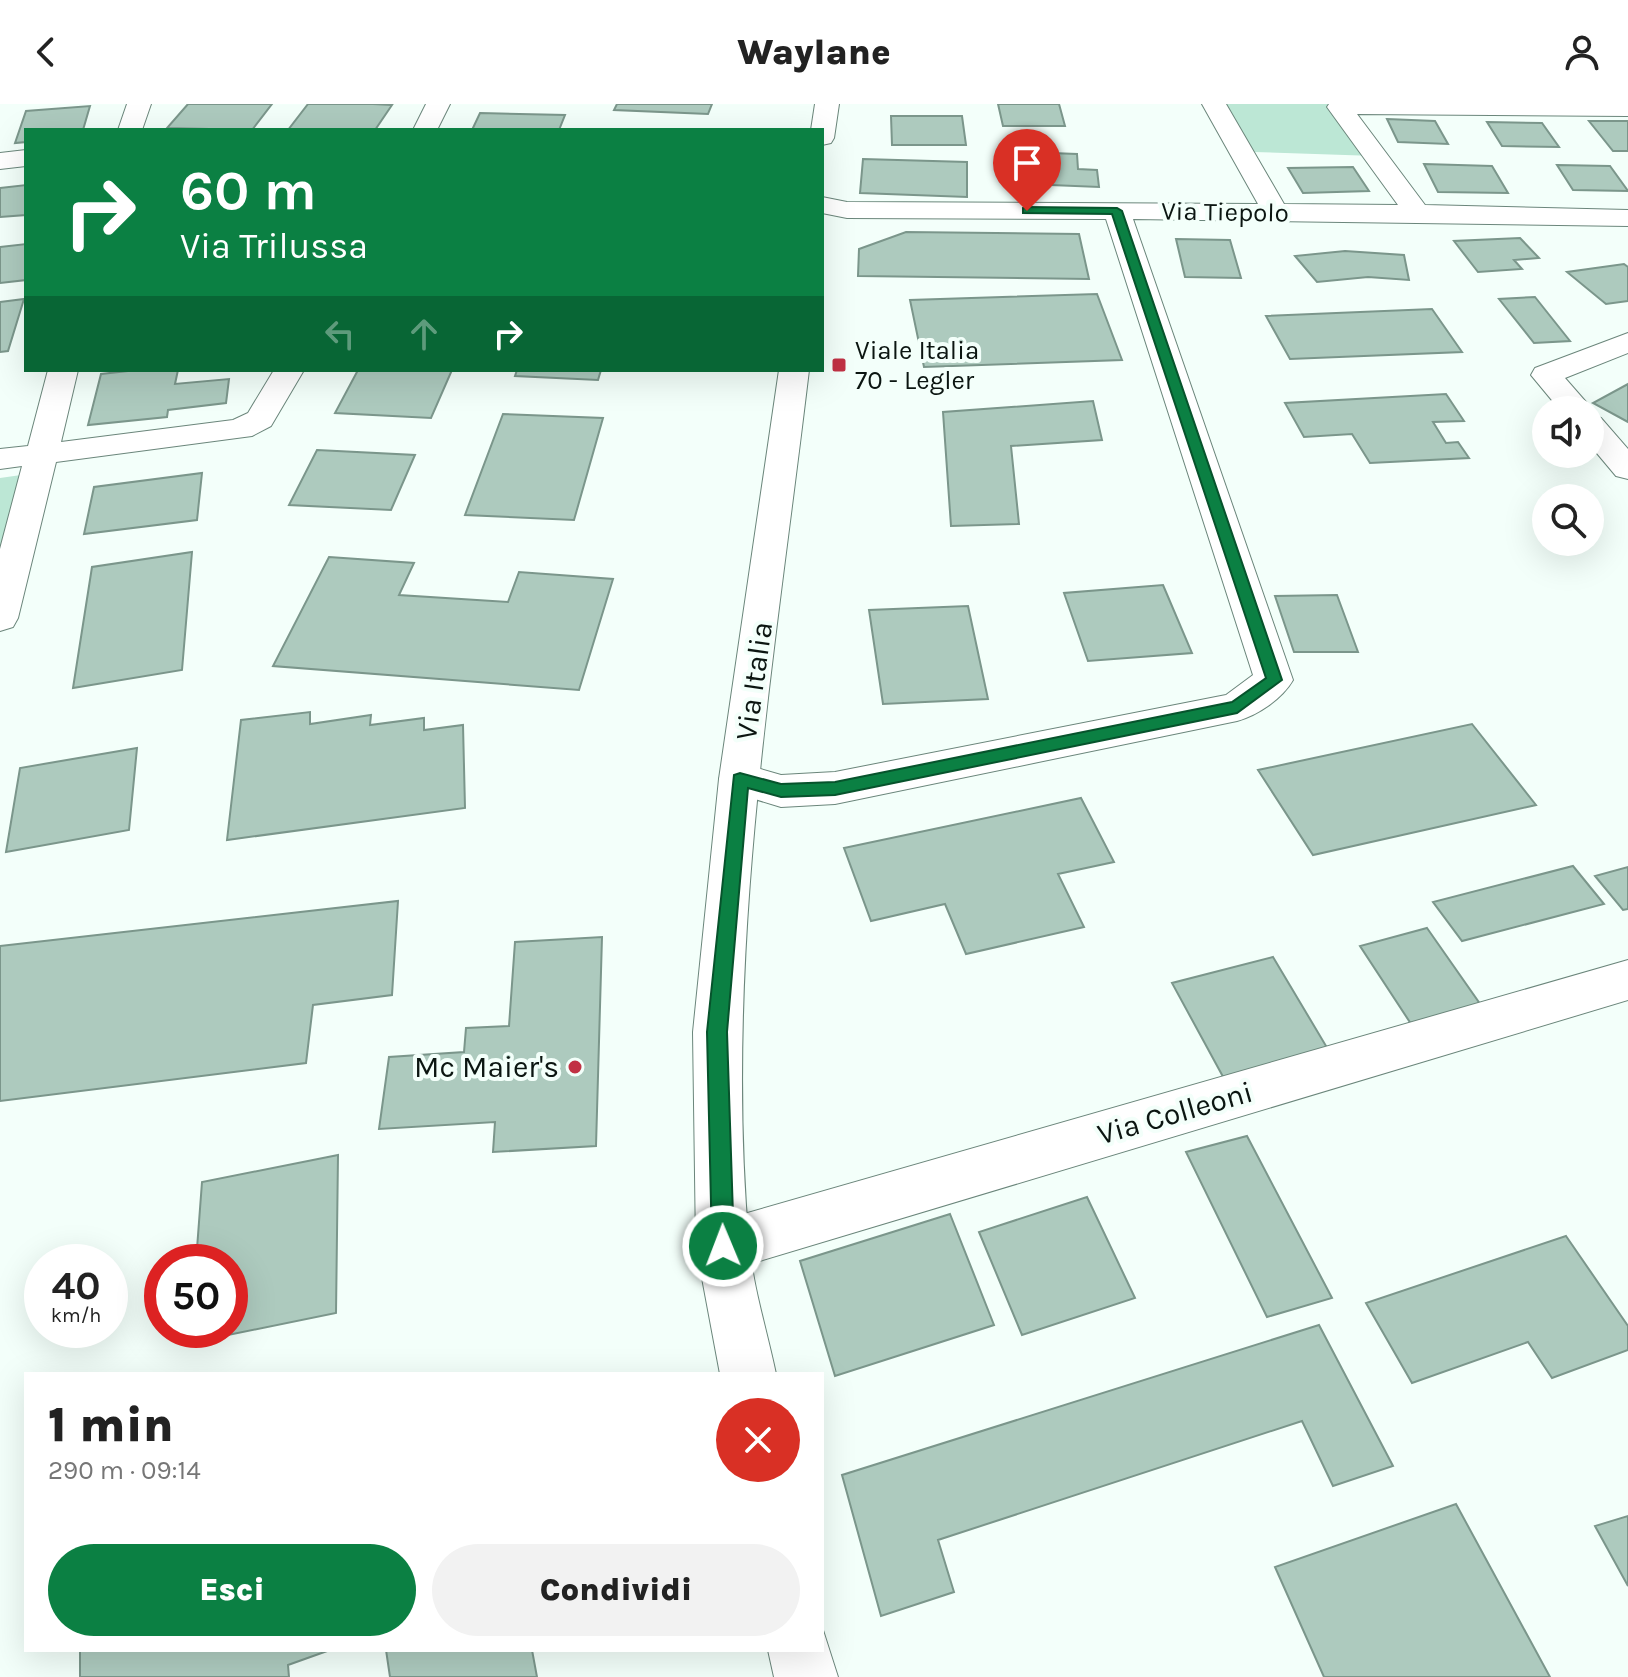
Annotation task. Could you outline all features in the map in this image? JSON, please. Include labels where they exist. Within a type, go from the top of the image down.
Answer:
[{"type":"street","points":[[131,128],[139,104]]},
{"type":"street","points":[[426,128],[438,104]]},
{"type":"street","points":[[823,128],[827,104]]},
{"type":"street","points":[[1214,104],[1276,213]]},
{"type":"street","points":[[1417,213],[1339,107],[1628,109]]},
{"type":"street","points":[[0,161],[24,158]]},
{"type":"street","name":"Via Tiepolo","points":[[824,205],[847,210],[1417,213],[1628,218]]},
{"type":"street","points":[[740,779],[781,791],[835,788],[1237,707],[1274,680],[1117,211]]},
{"type":"street","points":[[1565,396],[1546,375],[1628,342]]},
{"type":"street","points":[[0,618],[62,372]]},
{"type":"street","points":[[0,459],[241,429],[260,419],[288,372]]},
{"type":"street","name":"Via Italia","points":[[748,1372],[723,1246],[717,1032],[740,779],[794,372]]},
{"type":"street","points":[[1604,441],[1628,469]]},
{"type":"street","name":"Via Colleoni","points":[[723,1246],[1628,980]]},
{"type":"street","points":[[800,1652],[806,1677]]},
{"type":"green space","points":[[1224,104],[1327,104],[1375,156],[1254,152]]},
{"type":"green space","points":[[21,475],[0,555],[0,478]]},
{"type":"building","points":[[188,104],[272,104],[254,128],[167,128]]},
{"type":"building","points":[[308,104],[392,105],[376,128],[290,128]]},
{"type":"building","points":[[617,104],[712,104],[708,114],[614,110]]},
{"type":"building","points":[[998,104],[1059,104],[1065,126],[1003,126]]},
{"type":"building","points":[[90,106],[84,128],[24,128],[24,142],[15,143],[26,111]]},
{"type":"building","points":[[480,113],[565,115],[560,128],[473,128]]},
{"type":"building","points":[[891,116],[962,116],[966,145],[892,145]]},
{"type":"building","points":[[1387,119],[1435,121],[1448,144],[1398,142]]},
{"type":"building","points":[[1589,121],[1628,121],[1628,151],[1613,151]]},
{"type":"building","points":[[1487,122],[1542,123],[1559,147],[1502,146]]},
{"type":"building","points":[[1024,152],[1077,154],[1078,169],[1097,170],[1099,187],[1026,184]]},
{"type":"building","points":[[863,159],[967,162],[967,197],[860,193]]},
{"type":"building","points":[[1424,164],[1492,166],[1508,193],[1438,192]]},
{"type":"building","points":[[1557,165],[1610,166],[1628,191],[1573,190]]},
{"type":"building","points":[[1353,167],[1369,191],[1303,193],[1288,168]]},
{"type":"building","points":[[24,185],[24,215],[0,217],[0,188]]},
{"type":"building","points":[[906,232],[1079,234],[1089,279],[858,276],[859,249]]},
{"type":"building","points":[[1520,238],[1539,258],[1514,260],[1522,269],[1478,272],[1454,241]]},
{"type":"building","points":[[1176,239],[1230,240],[1241,278],[1185,277]]},
{"type":"building","points":[[24,244],[24,280],[0,283],[0,247]]},
{"type":"building","points":[[1345,251],[1404,255],[1409,280],[1368,277],[1317,282],[1295,256]]},
{"type":"building","points":[[1624,264],[1628,267],[1628,301],[1606,304],[1567,272]]},
{"type":"building","points":[[1097,294],[1122,360],[924,367],[910,300]]},
{"type":"building","points":[[1535,297],[1570,341],[1534,343],[1499,299]]},
{"type":"building","points":[[24,299],[8,351],[0,352],[0,302]]},
{"type":"building","points":[[1432,309],[1462,352],[1290,359],[1266,316]]},
{"type":"building","points":[[178,372],[175,384],[229,379],[226,403],[168,410],[167,417],[88,425],[101,374]]},
{"type":"building","points":[[357,372],[451,372],[431,418],[335,413]]},
{"type":"building","points":[[516,372],[600,372],[598,380],[515,376]]},
{"type":"building","points":[[1628,384],[1628,422],[1604,409],[1604,397]]},
{"type":"building","points":[[1446,394],[1464,421],[1433,422],[1446,443],[1458,442],[1469,458],[1370,463],[1352,434],[1304,437],[1285,403]]},
{"type":"building","points":[[1093,401],[1102,440],[1011,446],[1019,524],[951,526],[943,412]]},
{"type":"building","points":[[503,414],[603,418],[574,520],[465,515]]},
{"type":"building","points":[[317,450],[415,455],[391,510],[289,505]]},
{"type":"building","points":[[202,473],[197,520],[84,534],[94,487]]},
{"type":"building","points":[[192,552],[182,670],[73,688],[92,567]]},
{"type":"building","points":[[329,557],[414,563],[399,595],[508,602],[519,572],[613,579],[579,690],[273,666]]},
{"type":"building","points":[[1163,585],[1192,653],[1088,661],[1064,593]]},
{"type":"building","points":[[1337,595],[1358,652],[1294,652],[1275,596]]},
{"type":"building","points":[[968,606],[988,699],[883,704],[869,610]]},
{"type":"building","points":[[310,712],[310,724],[371,715],[370,725],[424,718],[424,730],[463,725],[465,808],[227,840],[241,720]]},
{"type":"building","points":[[1472,724],[1536,805],[1313,855],[1258,770]]},
{"type":"building","points":[[137,748],[129,830],[6,852],[20,768]]},
{"type":"building","points":[[1081,798],[1114,862],[1058,874],[1084,927],[966,954],[945,904],[871,921],[844,848]]},
{"type":"building","points":[[1573,866],[1604,904],[1462,941],[1433,902]]},
{"type":"building","points":[[1628,867],[1628,909],[1623,910],[1595,876]]},
{"type":"building","points":[[398,901],[392,995],[313,1005],[306,1063],[0,1101],[0,946]]},
{"type":"building","points":[[1427,928],[1485,1011],[1415,1030],[1360,946]]},
{"type":"building","points":[[602,937],[596,1146],[493,1152],[495,1122],[379,1129],[389,1057],[464,1052],[466,1028],[509,1026],[515,942]]},
{"type":"building","points":[[1273,957],[1332,1056],[1227,1084],[1172,983]]},
{"type":"building","points":[[1247,1136],[1332,1298],[1267,1317],[1186,1152]]},
{"type":"building","points":[[338,1155],[336,1313],[248,1331],[248,1244],[197,1244],[202,1182]]},
{"type":"building","points":[[1087,1197],[1135,1298],[1022,1335],[979,1232]]},
{"type":"building","points":[[950,1214],[994,1325],[835,1376],[800,1261]]},
{"type":"building","points":[[1566,1236],[1628,1326],[1628,1350],[1552,1378],[1528,1342],[1412,1383],[1366,1303]]},
{"type":"building","points":[[1319,1325],[1393,1466],[1333,1486],[1302,1421],[938,1540],[954,1592],[881,1616],[842,1475]]},
{"type":"building","points":[[1456,1504],[1550,1677],[1324,1677],[1275,1567]]},
{"type":"building","points":[[1628,1516],[1628,1586],[1595,1526]]},
{"type":"building","points":[[80,1652],[324,1652],[288,1665],[289,1677],[80,1677]]},
{"type":"building","points":[[386,1652],[532,1652],[537,1677],[390,1677]]},
{"type":"place","name":"Viale Italia 70 - Legler","points":[[839,365]]},
{"type":"place","name":"Mc Maier's","points":[[575,1067]]},
{"type":"route","points":[[723,1246],[717,1032],[740,779],[781,791],[835,788],[1237,707],[1274,680],[1117,211],[1027,211]]}]
